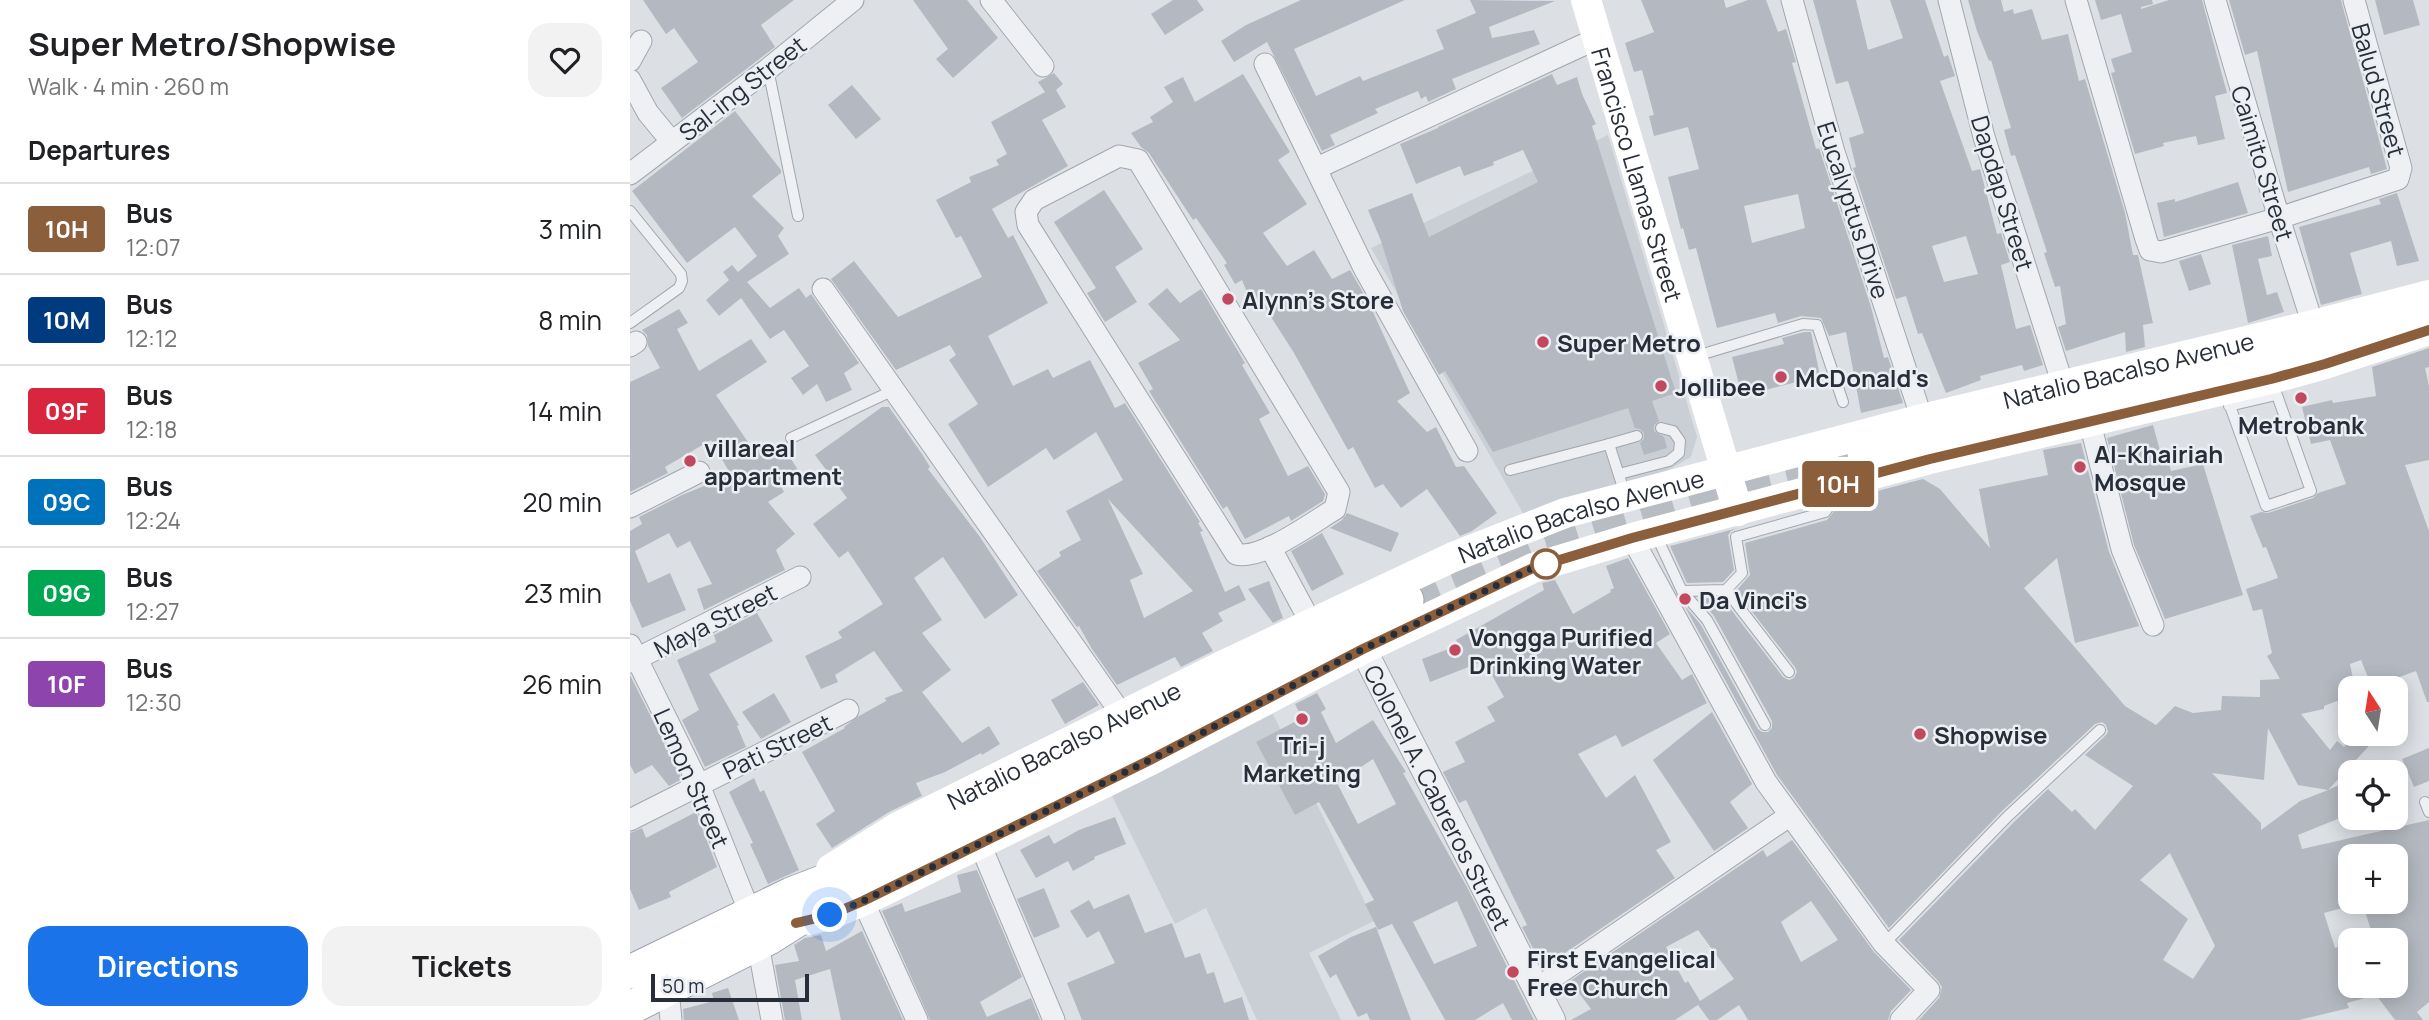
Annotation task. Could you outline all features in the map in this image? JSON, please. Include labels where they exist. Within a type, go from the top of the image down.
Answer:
[{"type":"main road","name":"Francisco Llamas Street","points":[[1586,0],[1727,469],[1737,524]]},
{"type":"main road","name":"Natalio Bacalso Avenue","points":[[793,908],[898,827],[1311,623],[1453,557],[1565,513],[1623,485],[1727,469],[1922,419],[2313,326],[2427,312]]},
{"type":"main road","name":"Natalio Bacalso Avenue","points":[[793,908],[830,915],[863,901],[1150,760],[1363,649],[1533,568],[1644,535],[1737,524],[1856,468],[1930,459],[2090,423],[2274,387],[2427,312]]},
{"type":"main road","points":[[1856,468],[2314,346],[2427,312]]},
{"type":"main road","name":"Natalio Bacalso Avenue","points":[[630,972],[754,929],[908,849],[1407,600]]},
{"type":"main road","name":"Natalio Bacalso Avenue","points":[[630,1008],[670,1005],[754,929]]},
{"type":"street","name":"Sal-ing Street","points":[[630,174],[768,69],[853,0]]},
{"type":"street","points":[[991,0],[1044,66]]},
{"type":"street","name":"Eucalyptus Drive","points":[[1792,0],[1835,152],[1922,419]]},
{"type":"street","name":"Dapdap Street","points":[[1949,0],[1984,137],[2063,385]]},
{"type":"street","points":[[2076,0],[2150,250],[2161,252],[2279,218]]},
{"type":"street","name":"Caimito Street","points":[[2215,0],[2313,326]]},
{"type":"street","name":"Balud Street","points":[[2279,218],[2398,179],[2401,168],[2354,0]]},
{"type":"street","points":[[1317,168],[1598,38]]},
{"type":"street","points":[[630,61],[641,40]]},
{"type":"street","points":[[1265,64],[1364,268],[1467,451]]},
{"type":"street","points":[[630,80],[648,113],[672,142]]},
{"type":"street","points":[[1119,156],[1138,160],[1339,492],[1335,509],[1270,547],[1251,554],[1237,554],[1028,225],[1026,212],[1034,200],[1119,156]]},
{"type":"street","points":[[823,289],[1123,716]]},
{"type":"street","points":[[2090,423],[2122,549],[2153,625]]},
{"type":"street","points":[[630,507],[699,472]]},
{"type":"street","points":[[1644,535],[1744,745],[1766,782],[1884,944],[1929,990],[1900,1020]]},
{"type":"street","points":[[1270,547],[1311,623]]},
{"type":"street","name":"Maya Street","points":[[632,655],[800,577]]},
{"type":"street","name":"Colonel A. Cabreros Street","points":[[1363,649],[1552,1020]]},
{"type":"street","name":"Lemon Street","points":[[632,655],[699,785],[754,929],[772,1020]]},
{"type":"street","name":"Pati Street","points":[[630,820],[848,710]]},
{"type":"street","points":[[1536,989],[1789,816]]},
{"type":"street","points":[[980,844],[1054,1020]]},
{"type":"street","points":[[863,901],[917,1020]]},
{"type":"lane","points":[[768,69],[798,216]]},
{"type":"lane","points":[[630,211],[681,274],[682,281],[679,288],[632,337]]},
{"type":"lane","points":[[1693,357],[1803,324],[1817,325],[1843,402]]},
{"type":"lane","points":[[2227,397],[2266,506],[2311,491],[2274,387]]},
{"type":"lane","points":[[791,438],[894,390]]},
{"type":"lane","points":[[1609,444],[1623,485],[1679,453],[1680,441],[1673,431],[1661,428]]},
{"type":"lane","points":[[1510,470],[1637,436]]},
{"type":"lane","points":[[1682,591],[1726,590],[1742,573],[1737,524]]},
{"type":"lane","points":[[1644,535],[1682,591],[1707,620],[1765,725]]},
{"type":"lane","points":[[1726,590],[1789,672]]},
{"type":"lane","points":[[1884,944],[2007,817],[2100,730]]},
{"type":"shaded area","name":"Super Metro","points":[[1608,135],[1697,437],[1691,457],[1661,474],[1524,515],[1371,248]]},
{"type":"shaded area","points":[[1273,714],[1374,921],[1309,953],[1341,1020],[1257,1020],[1206,908],[1175,924],[1112,796]]},
{"type":"building","points":[[643,0],[794,0],[761,25],[775,47],[682,118],[661,88],[698,62],[674,28],[666,34]]},
{"type":"building","points":[[913,0],[967,0],[998,38],[953,78],[936,59],[948,49]]},
{"type":"building","points":[[1173,0],[1197,0],[1204,10],[1165,35],[1151,14]]},
{"type":"building","points":[[1301,0],[1405,0],[1294,49],[1316,96],[1360,76],[1363,81],[1444,49],[1436,30],[1476,13],[1470,0],[1555,1],[1489,27],[1492,38],[1534,30],[1540,44],[1452,79],[1456,89],[1428,102],[1426,96],[1421,99],[1418,91],[1375,109],[1378,113],[1330,135],[1335,145],[1322,151],[1267,42],[1234,62],[1221,41],[1246,25]]},
{"type":"building","points":[[1641,0],[1724,0],[1726,8],[1748,0],[1766,0],[1778,32],[1786,29],[1796,62],[1792,63],[1816,149],[1819,148],[1871,307],[1884,358],[1888,357],[1903,403],[1861,413],[1846,332],[1829,336],[1821,318],[1801,316],[1778,323],[1775,313],[1717,328],[1696,248],[1689,250],[1668,177],[1699,169],[1688,127],[1654,136],[1649,116],[1654,115],[1642,70],[1634,72],[1625,43],[1654,32]],"holes":[[[1798,194],[1805,228],[1752,243],[1744,206]]]},
{"type":"building","points":[[1813,0],[1856,0],[1868,50],[1903,38],[1890,0],[1925,0],[1944,57],[1948,55],[1955,76],[1940,81],[1972,171],[1980,169],[1997,234],[2001,233],[2010,262],[2001,265],[2016,329],[2030,325],[2043,365],[2024,371],[2022,365],[1980,376],[1981,380],[1946,393],[1922,333],[1918,334],[1906,296],[1896,299],[1853,168],[1856,167],[1849,138],[1864,133],[1848,81],[1836,84]],"holes":[[[1966,236],[1978,274],[1944,282],[1932,246]]]},
{"type":"building","points":[[1968,0],[2001,0],[2004,12],[2013,9],[2014,14],[2032,9],[2042,40],[2068,34],[2079,81],[2085,79],[2125,213],[2133,255],[2138,255],[2153,323],[2143,325],[2145,347],[2126,352],[2125,332],[2066,351],[2058,327],[2066,324],[2060,286],[2055,287],[2044,253],[2047,252],[2015,155],[2011,156],[2004,130],[2011,128],[1991,60],[1989,61],[1977,31]]},
{"type":"building","points":[[2095,0],[2152,0],[2153,4],[2141,9],[2169,0],[2202,0],[2227,93],[2215,96],[2225,139],[2198,145],[2196,136],[2163,143],[2164,146],[2135,154],[2111,73],[2115,72],[2111,59],[2132,52],[2121,14],[2101,20]]},
{"type":"building","points":[[2229,0],[2341,0],[2387,169],[2371,174],[2369,167],[2288,192],[2257,51],[2245,55]]},
{"type":"building","points":[[2375,0],[2413,0],[2420,25],[2384,35]]},
{"type":"building","points":[[1054,73],[1063,84],[1056,90],[1066,107],[1042,120],[1068,166],[992,209],[1008,238],[1013,235],[1048,303],[988,336],[1013,386],[1048,369],[1053,378],[1090,360],[1115,408],[1125,403],[1200,522],[1198,523],[1203,531],[1200,532],[1225,592],[1239,585],[1246,600],[1218,613],[1223,621],[1202,633],[1213,651],[1181,667],[1175,657],[1117,685],[1079,626],[1077,627],[1037,571],[1061,556],[1059,552],[1081,540],[1066,511],[1123,480],[1096,432],[1054,460],[1046,448],[988,487],[948,424],[978,404],[949,360],[956,355],[950,345],[896,370],[831,279],[854,261],[898,317],[982,277],[961,236],[956,238],[936,200],[971,182],[969,177],[999,165],[996,160],[1007,154],[991,122],[1045,92],[1038,82]],"holes":[[[1108,499],[1193,591],[1144,618],[1130,580],[1143,574]]]},
{"type":"building","points":[[1243,74],[1290,152],[1278,160],[1307,204],[1263,233],[1287,266],[1314,250],[1332,279],[1350,270],[1368,301],[1410,393],[1397,401],[1427,432],[1436,427],[1456,467],[1464,466],[1497,513],[1472,531],[1460,536],[1427,489],[1401,508],[1383,484],[1375,488],[1353,447],[1348,450],[1294,353],[1261,301],[1252,305],[1242,280],[1235,284],[1224,265],[1227,263],[1196,218],[1193,220],[1149,153],[1131,133],[1153,122],[1150,117],[1173,102],[1164,87],[1183,77],[1195,102]]},
{"type":"building","name":"Super Metro","points":[[1552,74],[1557,85],[1577,77],[1596,124],[1592,126],[1676,393],[1652,401],[1659,421],[1654,425],[1654,431],[1664,437],[1667,448],[1644,455],[1640,443],[1644,439],[1644,433],[1635,428],[1628,408],[1493,452],[1445,371],[1439,375],[1403,311],[1381,241],[1368,210],[1412,193],[1429,237],[1538,182],[1523,150],[1464,176],[1460,166],[1416,184],[1400,144]]},
{"type":"building","points":[[852,85],[881,119],[856,139],[828,105]]},
{"type":"building","points":[[735,111],[781,170],[781,173],[752,196],[784,228],[778,236],[789,254],[747,282],[770,308],[799,288],[806,298],[811,294],[859,363],[844,373],[852,390],[826,402],[817,384],[803,395],[791,378],[809,366],[784,330],[770,339],[741,298],[719,316],[706,300],[729,280],[723,272],[732,265],[738,272],[757,256],[735,227],[687,263],[632,191]]},
{"type":"building","points":[[2238,182],[2248,213],[2164,237],[2157,203],[2175,199],[2175,202]]},
{"type":"building","points":[[1104,190],[1143,249],[1115,267],[1137,302],[1105,322],[1087,293],[1096,288],[1054,222]]},
{"type":"building","points":[[2397,193],[2419,261],[2397,266],[2391,241],[2350,253],[2362,294],[2321,305],[2299,227],[2381,204],[2379,199]]},
{"type":"building","points":[[2268,236],[2272,256],[2258,259],[2267,295],[2277,292],[2284,312],[2248,323],[2232,245]]},
{"type":"building","points":[[2201,254],[2211,284],[2189,291],[2179,261]]},
{"type":"building","points":[[1167,288],[1180,303],[1201,289],[1245,363],[1242,365],[1270,413],[1259,419],[1288,476],[1308,466],[1325,494],[1323,501],[1291,521],[1289,516],[1245,539],[1227,506],[1223,509],[1149,391],[1153,389],[1138,363],[1180,340],[1148,304]]},
{"type":"building","points":[[679,309],[688,323],[677,329],[699,371],[751,339],[767,362],[716,395],[752,448],[756,445],[762,455],[781,443],[798,470],[779,483],[784,492],[768,502],[795,534],[776,550],[785,570],[704,610],[697,589],[712,584],[690,541],[677,548],[669,533],[635,551],[648,583],[670,573],[686,610],[642,628],[630,601],[630,531],[642,524],[639,517],[682,495],[731,475],[711,440],[665,467],[668,473],[630,492],[630,382],[660,368],[648,346],[647,335],[642,330]]},
{"type":"building","points":[[1811,332],[1820,376],[1742,396],[1732,357],[1784,344],[1782,338]]},
{"type":"building","points":[[2429,348],[2429,367],[2425,368],[2429,386],[2429,460],[2405,465],[2429,531],[2429,702],[2416,671],[2402,676],[2368,676],[2361,660],[2350,664],[2352,676],[2338,676],[2338,701],[2324,706],[2324,709],[2301,714],[2330,750],[2337,741],[2338,746],[2368,747],[2356,760],[2338,760],[2338,779],[2328,790],[2338,785],[2338,819],[2298,835],[2302,849],[2385,830],[2408,830],[2408,825],[2429,820],[2429,1002],[2417,1012],[2423,1020],[2395,1020],[2378,998],[2408,998],[2408,928],[2370,928],[2366,914],[2408,914],[2408,844],[2338,844],[2338,909],[2324,913],[2335,948],[2338,947],[2338,998],[2365,998],[2347,1003],[2349,1008],[2299,1020],[1919,1020],[1939,998],[1942,987],[1899,940],[2048,789],[2072,812],[2075,809],[2095,830],[2133,786],[2085,755],[2106,735],[2106,725],[2102,722],[2095,724],[2002,811],[1889,928],[1777,775],[1684,605],[1701,625],[1758,729],[1768,732],[1772,728],[1772,721],[1714,616],[1699,598],[1722,598],[1783,677],[1789,680],[1794,678],[1797,672],[1795,667],[1736,591],[1750,575],[1745,543],[1827,520],[1843,500],[1923,479],[1940,489],[1990,548],[1979,489],[2048,475],[2043,450],[2081,443],[2109,552],[2139,626],[2075,643],[2057,558],[2024,588],[2125,706],[2156,725],[2175,706],[2193,713],[2221,710],[2222,696],[2260,697],[2260,680],[2280,679],[2267,656],[2272,653],[2262,609],[2253,611],[2246,589],[2278,578],[2250,516],[2313,498],[2318,493],[2346,484],[2330,440],[2311,444],[2302,407],[2332,400],[2333,403],[2376,396],[2372,367]],"holes":[[[2268,728],[2298,785],[2328,790],[2300,801],[2261,830],[2261,823],[2212,773],[2264,780]],[[2170,853],[2215,946],[2193,979],[2163,960],[2188,919],[2140,880]]]},
{"type":"building","points":[[882,407],[889,407],[922,454],[930,467],[928,469],[980,537],[1018,595],[985,619],[943,557],[914,578],[942,620],[922,633],[951,670],[922,692],[962,743],[989,726],[1000,744],[982,755],[981,753],[945,772],[916,783],[922,796],[889,812],[832,848],[816,824],[835,811],[802,752],[845,728],[859,716],[886,701],[885,698],[903,691],[874,651],[835,675],[838,682],[821,689],[805,656],[842,638],[838,632],[883,604],[848,551],[839,558],[813,524],[847,498],[815,455]]},
{"type":"building","points":[[2153,425],[2161,454],[2166,453],[2171,471],[2203,464],[2243,595],[2165,619],[2134,545],[2107,438]]},
{"type":"building","points":[[1347,513],[1399,533],[1391,552],[1330,528]]},
{"type":"building","points":[[1738,528],[1728,535],[1734,570],[1723,582],[1687,583],[1670,546]]},
{"type":"building","points":[[1322,533],[1344,574],[1312,591],[1291,551]]},
{"type":"building","points":[[1628,558],[1670,634],[1656,643],[1682,680],[1692,674],[1707,703],[1622,747],[1616,735],[1578,754],[1606,798],[1635,775],[1671,842],[1656,850],[1675,878],[1543,968],[1522,927],[1527,925],[1466,800],[1459,803],[1443,772],[1465,762],[1455,742],[1495,721],[1487,707],[1504,697],[1484,661],[1430,682],[1422,659],[1459,645],[1456,640],[1544,590],[1542,583],[1555,580],[1573,614],[1611,592],[1614,588],[1606,566]]},
{"type":"building","points":[[1269,581],[1283,618],[1273,623],[1248,589]]},
{"type":"building","points":[[757,613],[773,641],[709,674],[739,725],[737,726],[746,747],[705,767],[682,720],[699,710],[677,660],[716,642],[714,635]]},
{"type":"building","points":[[630,675],[682,779],[669,786],[652,765],[635,774],[630,765]]},
{"type":"building","points":[[1083,682],[1099,705],[1065,724],[1051,700]]},
{"type":"building","points":[[774,693],[791,722],[761,739],[742,712]]},
{"type":"building","points":[[1317,693],[1326,709],[1321,712],[1336,743],[1373,720],[1406,772],[1403,773],[1467,887],[1534,1020],[1512,1020],[1503,1003],[1475,1020],[1445,1020],[1392,924],[1378,930],[1365,904],[1374,900],[1319,802],[1295,815],[1256,742],[1302,718],[1295,704]],"holes":[[[1373,759],[1396,804],[1358,824],[1337,783]],[[1457,901],[1477,946],[1434,964],[1413,922]]]},
{"type":"building","points":[[1712,712],[1752,784],[1730,802],[1748,828],[1714,851],[1653,760]]},
{"type":"building","points":[[2429,748],[2429,781],[2414,787],[2408,773],[2408,760],[2402,759]]},
{"type":"building","points":[[754,778],[760,792],[764,790],[799,870],[768,884],[750,844],[753,843],[729,792]]},
{"type":"building","points":[[696,812],[717,867],[669,892],[671,897],[639,910],[630,889],[630,833],[642,828],[646,838]]},
{"type":"building","points":[[1115,817],[1126,844],[1094,857],[1095,859],[1073,871],[1068,861],[1036,878],[1020,850],[1049,835],[1054,844],[1079,830]]},
{"type":"building","points":[[1792,840],[1874,952],[1911,990],[1891,1011],[1888,1020],[1748,1020],[1739,1005],[1717,1020],[1709,1020],[1698,1005],[1675,1020],[1571,1020],[1591,1009],[1570,981],[1763,850],[1767,857]],"holes":[[[1811,901],[1838,940],[1801,962],[1781,922]],[[1698,930],[1734,979],[1700,1001],[1688,981],[1685,983],[1666,947]]]},
{"type":"building","points":[[977,870],[1022,977],[980,1002],[987,1017],[1031,998],[1040,1020],[930,1020],[882,911],[902,903],[905,912],[961,892],[957,875]]},
{"type":"building","points":[[1044,888],[1060,927],[1034,938],[1017,899]]},
{"type":"building","points":[[1129,894],[1145,933],[1172,923],[1185,958],[1200,953],[1207,974],[1214,972],[1224,1003],[1242,997],[1249,1020],[1082,1020],[1067,983],[1115,963],[1099,931],[1087,938],[1070,911],[1089,900],[1094,909]]},
{"type":"building","points":[[1376,927],[1411,1020],[1370,1020],[1367,1013],[1358,1017],[1336,974],[1330,978],[1318,956],[1351,937]]},
{"type":"building","points":[[862,931],[903,1020],[841,1020],[830,969],[795,980],[802,1020],[785,1020],[775,965],[799,961],[794,945],[805,938],[821,935],[826,951]]},
{"type":"building","points":[[728,988],[739,1020],[684,1020],[683,1009],[714,1001],[712,993]]},
{"type":"tunnel","points":[[1407,600],[1531,548],[1678,503],[1864,455]]},
{"type":"bus line","name":"10H","points":[[796,923],[830,915],[863,901],[1150,760],[1363,649],[1533,568],[1632,538],[1930,459],[2271,379],[2429,330]]},
{"type":"place","name":"Alynn's Store","points":[[1228,299]]},
{"type":"place","name":"Super Metro","points":[[1543,342]]},
{"type":"place","name":"McDonald's","points":[[1781,377]]},
{"type":"place","name":"Jollibee","points":[[1661,386]]},
{"type":"place","name":"Metrobank","points":[[2301,398]]},
{"type":"place","name":"villareal appartment","points":[[690,461]]},
{"type":"place","name":"Al-Khairiah Mosque","points":[[2080,467]]},
{"type":"place","name":"Da Vinci's","points":[[1685,599]]},
{"type":"place","name":"Vongga Purified Drinking Water","points":[[1455,650]]},
{"type":"place","name":"Tri-j Marketing","points":[[1302,719]]},
{"type":"place","name":"Shopwise","points":[[1920,734]]},
{"type":"place","name":"First Evangelical Free Church","points":[[1513,972]]},
{"type":"route","points":[[830,915],[1150,760],[1363,649],[1533,568],[1555,561],[1546,564]]}]
